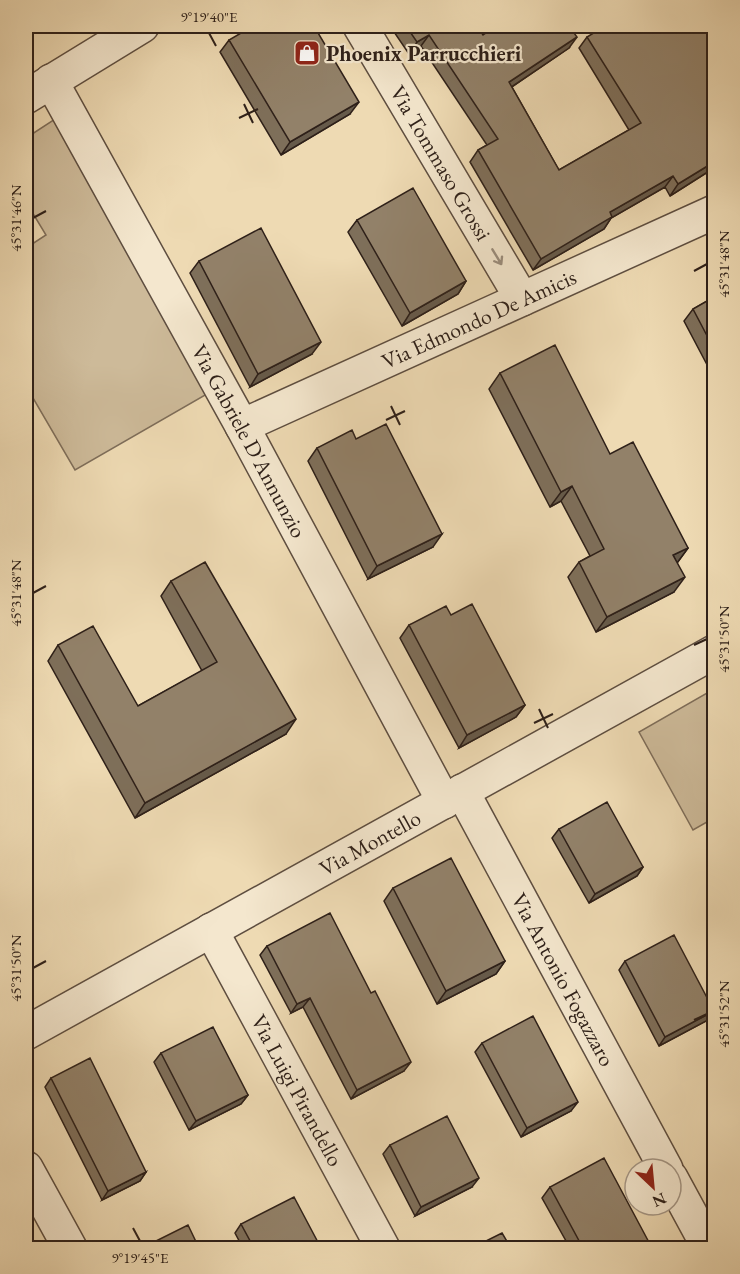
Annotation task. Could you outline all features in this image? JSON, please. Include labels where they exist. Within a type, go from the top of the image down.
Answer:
[{"type":"street","points":[[38,89],[142,26]]},
{"type":"street","name":"Via Tommaso Grossi","points":[[360,26],[522,299]]},
{"type":"street","name":"Via Gabriele D'Annunzio","points":[[38,89],[242,426],[453,797]]},
{"type":"street","name":"Via Edmondo De Amicis","points":[[242,426],[714,212]]},
{"type":"street","name":"Via Montello","points":[[26,1033],[714,652]]},
{"type":"street","name":"Via Antonio Fogazzaro","points":[[453,797],[659,1157]]},
{"type":"street","name":"Via Luigi Pirandello","points":[[211,930],[383,1248]]},
{"type":"street","points":[[26,1168],[70,1248]]},
{"type":"street","points":[[683,1200],[709,1248]]},
{"type":"shaded area","points":[[55,119],[207,394],[75,470],[26,386],[26,248],[46,235],[26,202],[26,138]]},
{"type":"shaded area","points":[[714,689],[714,818],[693,830],[639,732]]},
{"type":"building","points":[[253,26],[314,26],[359,102],[290,142],[229,40]]},
{"type":"building","points":[[406,26],[477,26],[483,35],[496,26],[569,26],[577,37],[509,82],[559,170],[641,123],[587,37],[605,26],[714,26],[714,162],[678,184],[673,176],[610,212],[612,217],[541,259],[478,150],[498,139],[429,35],[417,42]]},
{"type":"building","points":[[413,188],[466,281],[410,313],[357,220]]},
{"type":"building","points":[[261,228],[321,342],[258,374],[199,261]]},
{"type":"building","points":[[714,297],[714,349],[693,309]]},
{"type":"building","points":[[555,345],[610,454],[633,442],[688,548],[673,555],[685,577],[607,617],[579,562],[604,549],[572,486],[561,492],[500,373]]},
{"type":"building","points":[[386,424],[442,534],[377,566],[317,448],[352,430],[356,439]]},
{"type":"building","points":[[205,562],[296,719],[145,803],[58,645],[93,626],[138,706],[217,662],[171,581]]},
{"type":"building","points":[[472,604],[525,705],[467,735],[409,625],[446,606],[451,615]]},
{"type":"building","points":[[607,802],[643,867],[595,894],[559,829]]},
{"type":"building","points":[[451,858],[505,961],[446,991],[393,888]]},
{"type":"building","points":[[330,913],[371,993],[375,991],[411,1062],[357,1090],[310,998],[297,1004],[267,946]]},
{"type":"building","points":[[674,935],[714,1011],[665,1037],[625,961]]},
{"type":"building","points":[[533,1016],[578,1102],[527,1128],[482,1043]]},
{"type":"building","points":[[213,1027],[248,1095],[196,1121],[161,1053]]},
{"type":"building","points":[[90,1058],[146,1172],[108,1191],[51,1078]]},
{"type":"building","points":[[447,1116],[479,1178],[421,1207],[390,1145]]},
{"type":"building","points":[[604,1158],[623,1194],[623,1217],[635,1217],[652,1248],[583,1248],[550,1187]]},
{"type":"building","points":[[294,1197],[321,1248],[254,1248],[241,1224]]},
{"type":"building","points":[[188,1225],[199,1248],[142,1248]]},
{"type":"building","points":[[502,1233],[511,1248],[472,1248]]},
{"type":"place","name":"Phoenix Parrucchieri","points":[[307,53]]}]
